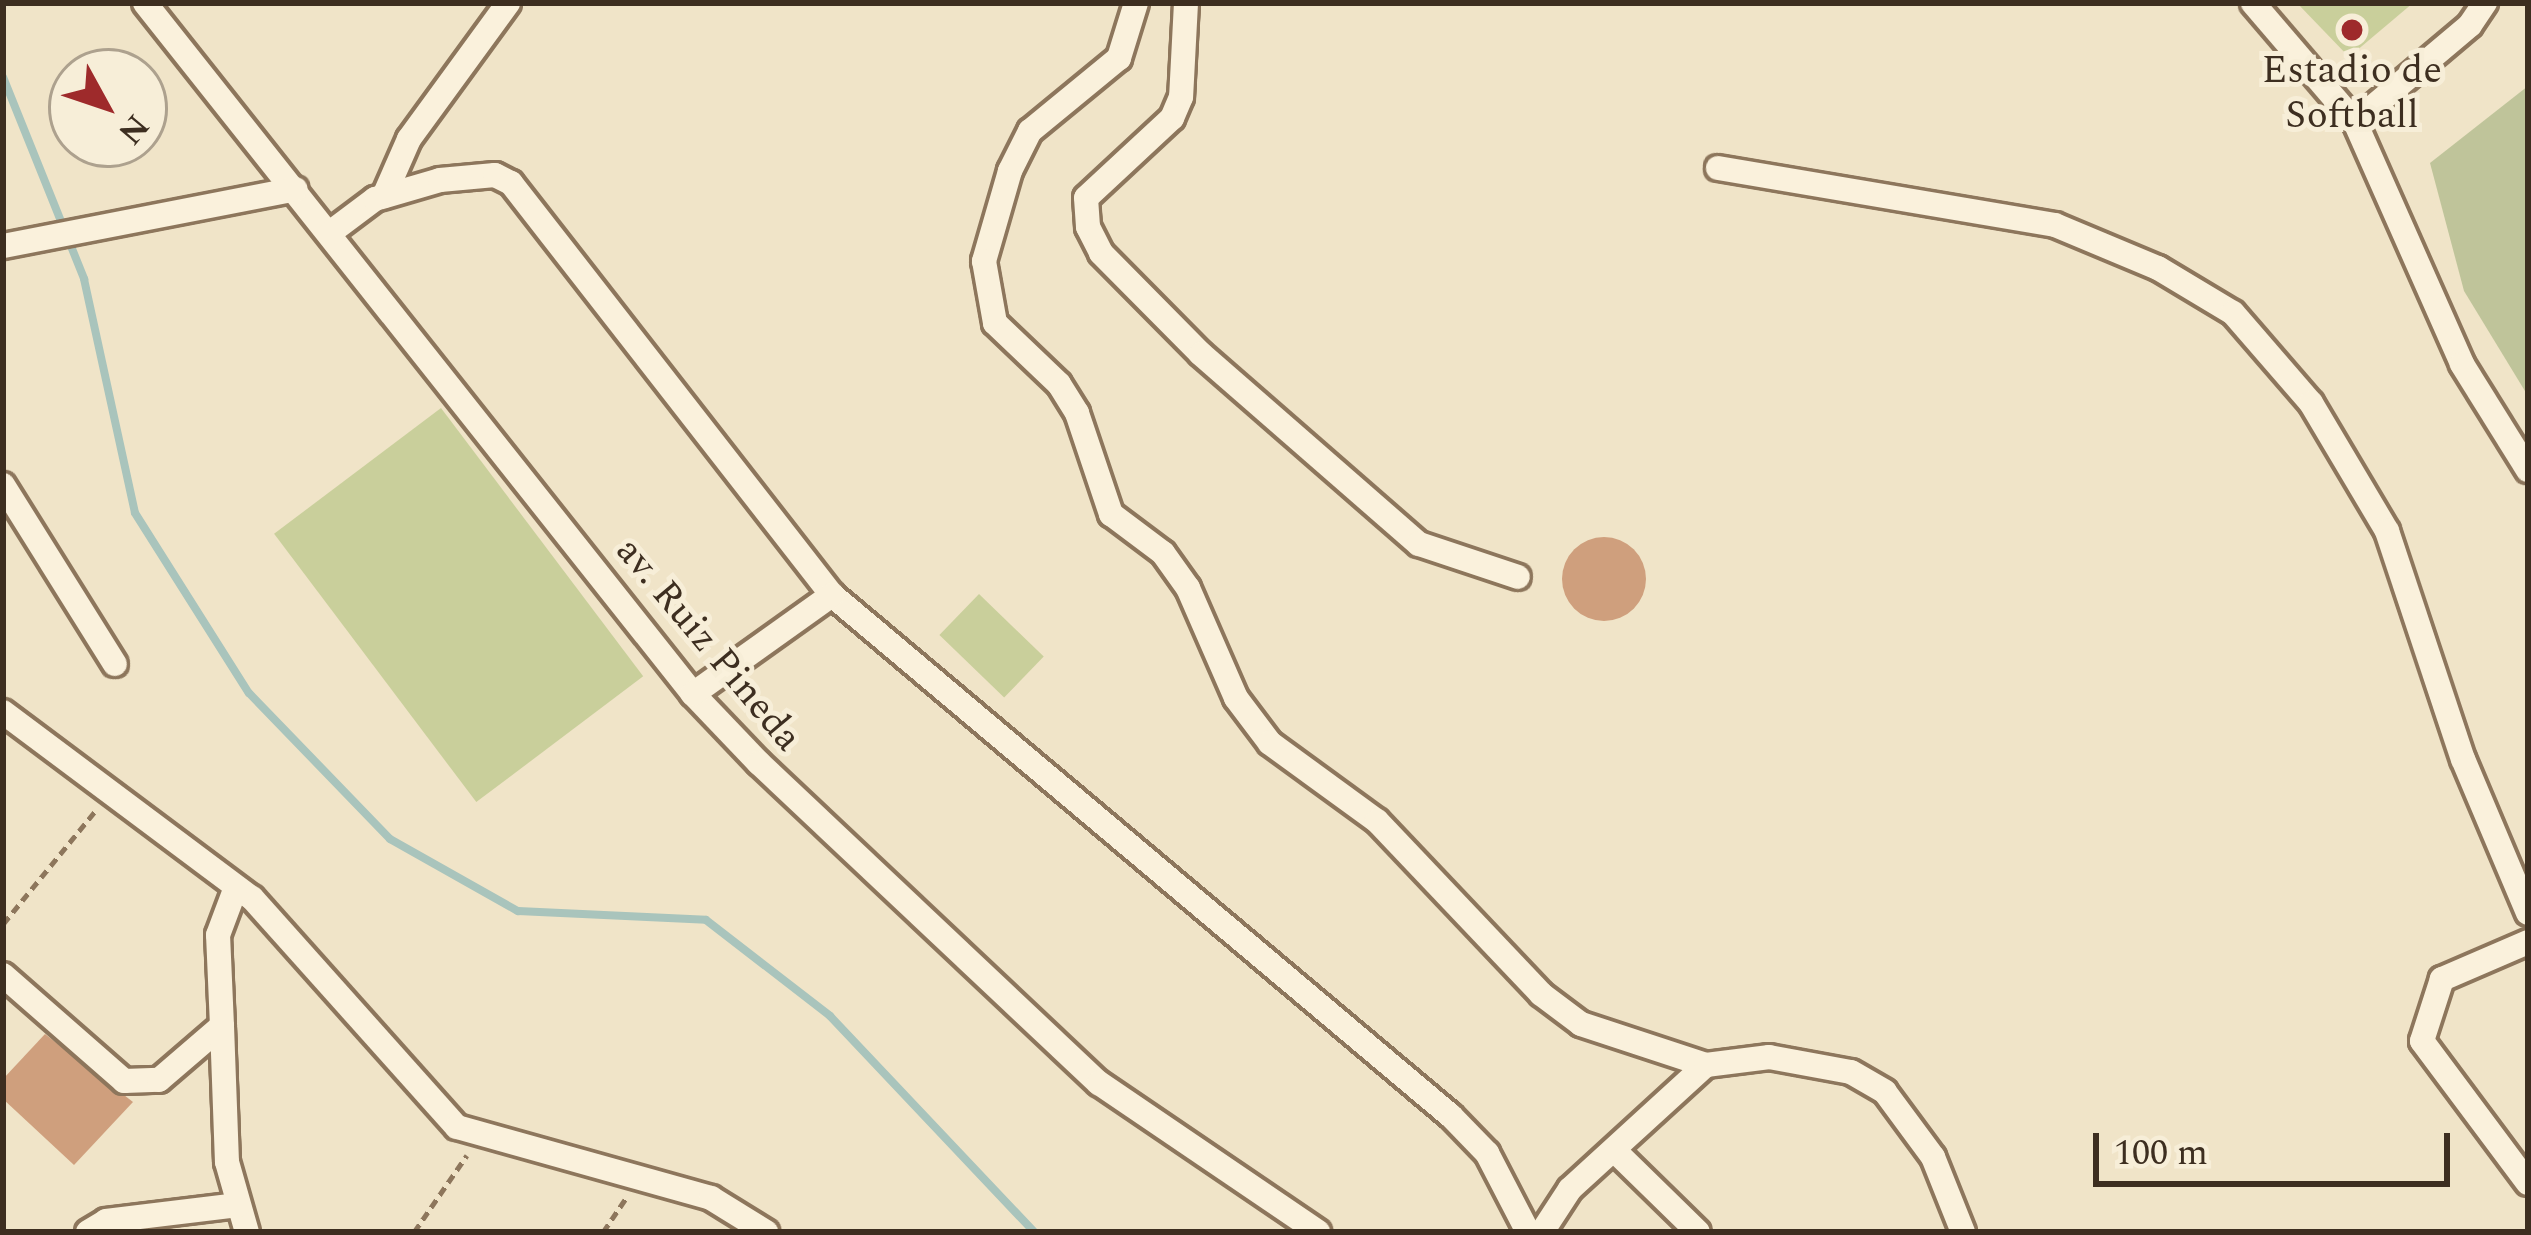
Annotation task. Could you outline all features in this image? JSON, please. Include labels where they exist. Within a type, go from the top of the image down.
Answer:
[{"type":"street","name":"av. Ruiz Pineda","points":[[145,3],[227,115],[331,232],[693,694],[860,864],[1099,1083],[1318,1232]]},
{"type":"street","points":[[383,196],[409,139],[508,3]]},
{"type":"street","points":[[1136,3],[1119,58],[1098,82],[1044,116],[1010,171],[984,261],[995,323],[1059,384],[1086,434],[1112,514],[1163,553],[1188,588],[1236,698],[1270,743],[1377,821],[1541,994],[1581,1024],[1706,1065]]},
{"type":"street","points":[[1186,3],[1181,97],[1172,118],[1086,198],[1088,227],[1101,253],[1201,354],[1419,544],[1518,577]]},
{"type":"street","points":[[2253,3],[2354,122],[2462,364],[2528,470]]},
{"type":"street","points":[[2354,122],[2470,25],[2485,3]]},
{"type":"street","points":[[1718,168],[2055,225],[2158,268],[2233,313],[2311,403],[2387,530],[2463,759],[2528,913]]},
{"type":"street","points":[[331,232],[383,196],[470,174],[512,183],[832,595],[1451,1116],[1487,1153],[1528,1232]]},
{"type":"street","points":[[9,244],[112,219],[296,189]]},
{"type":"street","points":[[3,485],[115,664]]},
{"type":"street","points":[[693,694],[832,595]]},
{"type":"street","points":[[3,712],[236,886],[457,1127],[641,1174],[711,1198],[766,1232]]},
{"type":"street","points":[[236,886],[218,935],[226,1162],[247,1232]]},
{"type":"street","points":[[2528,942],[2442,980],[2422,1041],[2528,1183]]},
{"type":"street","points":[[3,975],[124,1082],[159,1080],[222,1026]]},
{"type":"street","points":[[1542,1232],[1570,1189],[1706,1065],[1737,1057],[1811,1061],[1885,1092],[1933,1157],[1963,1232]]},
{"type":"street","points":[[1614,1150],[1698,1232]]},
{"type":"street","points":[[88,1232],[106,1221],[238,1205]]},
{"type":"path","points":[[3,924],[110,793]]},
{"type":"path","points":[[415,1232],[480,1136]]},
{"type":"path","points":[[603,1232],[641,1174]]},
{"type":"green space","name":"Estadio de Softball","points":[[2297,3],[2413,3],[2349,57]]},
{"type":"green space","points":[[2528,86],[2528,396],[2464,291],[2430,163]]},
{"type":"green space","points":[[441,408],[643,676],[476,802],[274,534]]},
{"type":"green space","points":[[979,594],[1044,657],[1004,698],[939,635]]},
{"type":"building","points":[[1604,537],[1634,549],[1646,579],[1634,609],[1604,621],[1574,609],[1562,579],[1574,549]]},
{"type":"building","points":[[45,1034],[133,1102],[74,1165],[3,1099],[3,1079]]},
{"type":"waterway","points":[[3,77],[84,279],[135,513],[249,693],[390,839],[518,911],[706,920],[830,1016],[1034,1232]]},
{"type":"place","name":"Estadio de Softball","points":[[2352,30]]}]
